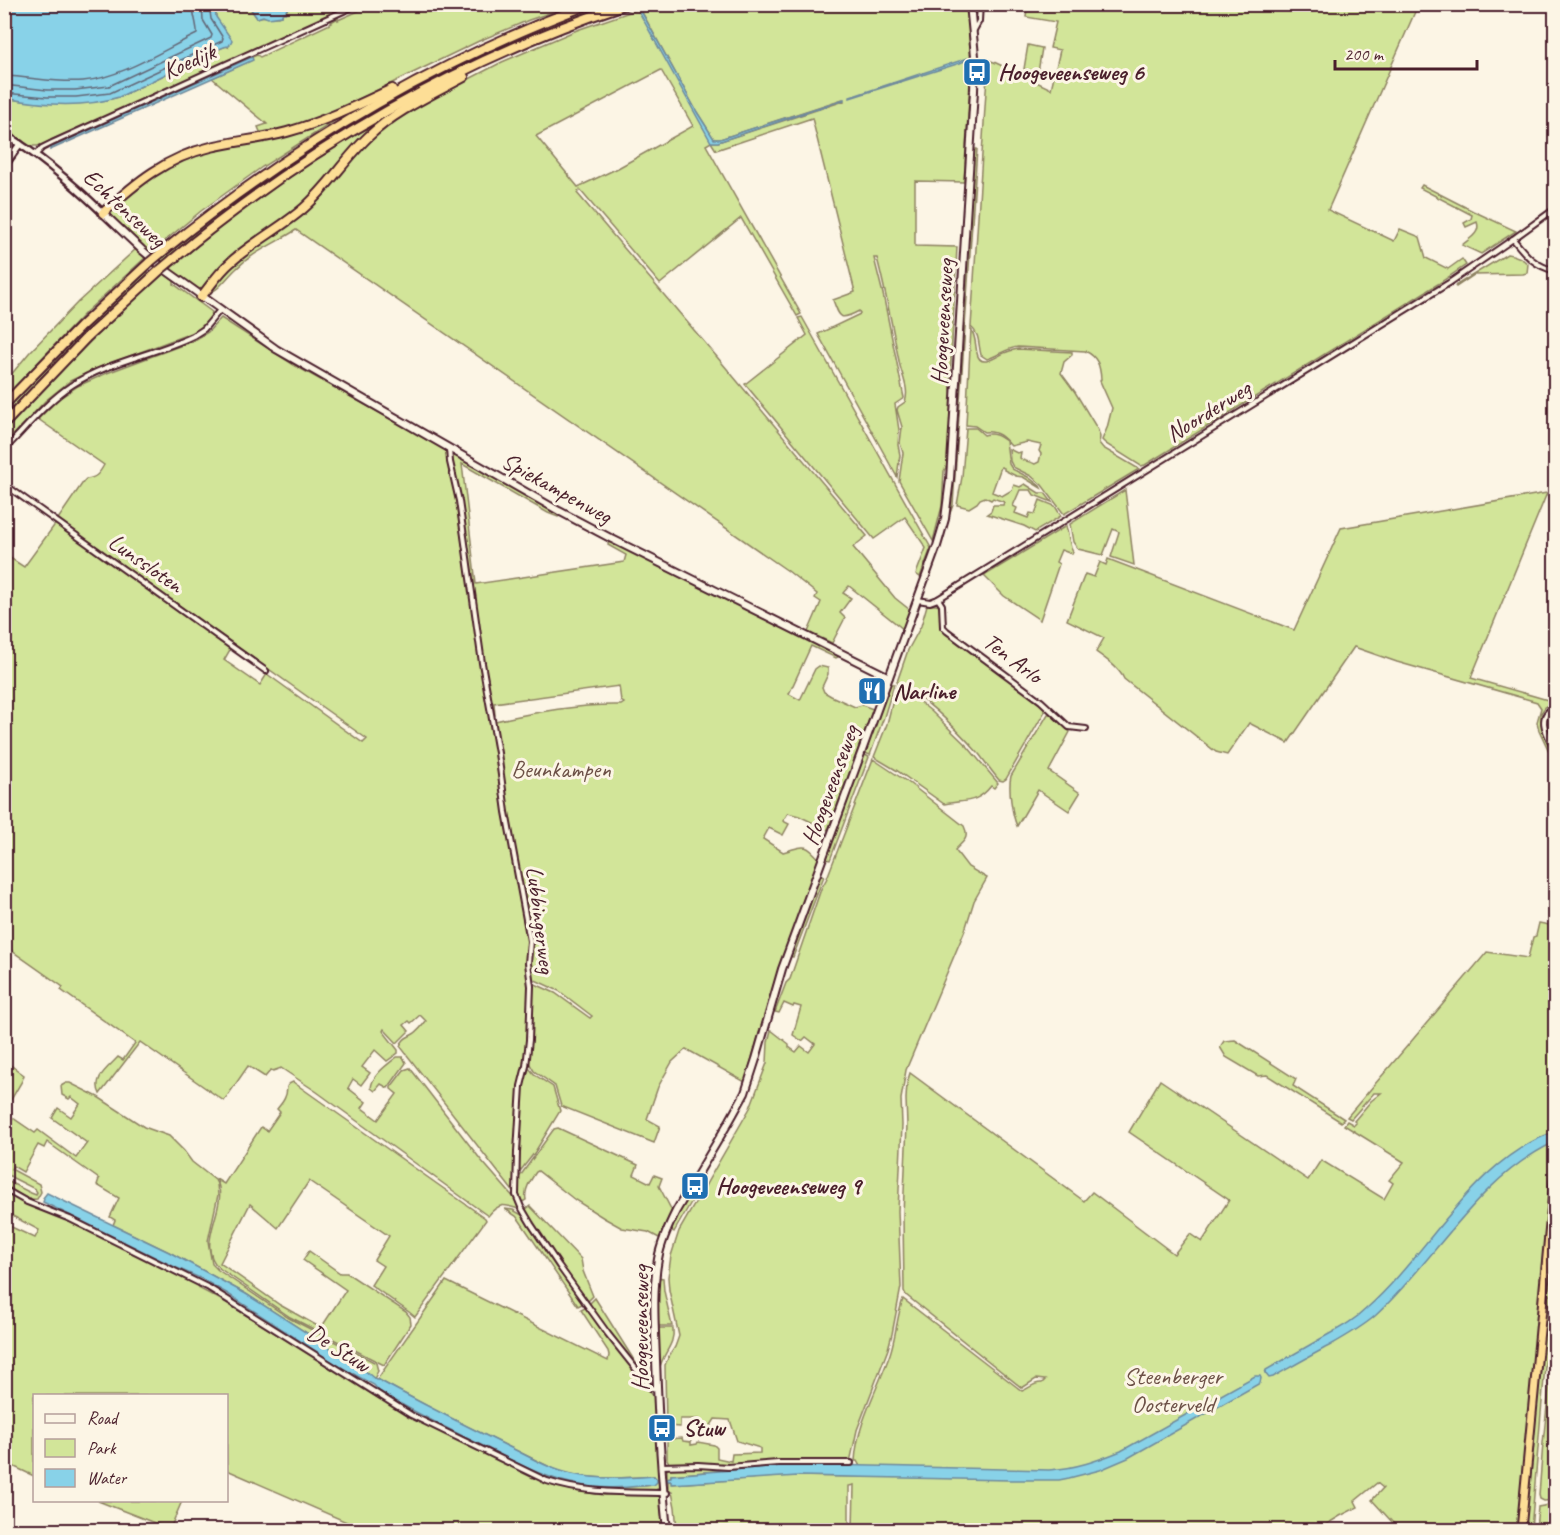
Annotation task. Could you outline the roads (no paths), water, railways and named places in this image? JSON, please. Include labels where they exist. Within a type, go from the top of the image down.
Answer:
[{"type":"highway","points":[[4,405],[80,327],[144,267],[226,201],[283,161],[350,119],[422,79],[509,37],[590,4]]},
{"type":"highway","points":[[4,424],[82,342],[154,275],[256,195],[329,146],[414,96],[552,32],[627,4]]},
{"type":"highway","points":[[201,297],[230,263],[309,203],[357,148],[382,124],[491,59]]},
{"type":"highway","points":[[103,213],[139,181],[176,159],[210,147],[299,128],[336,115],[402,85],[422,79]]},
{"type":"highway","points":[[1521,1530],[1556,1161]]},
{"type":"main road","name":"Hoogeveenseweg","points":[[667,1530],[661,1466],[654,1304],[662,1241],[668,1226],[745,1092],[782,969],[943,529],[950,479],[974,92],[974,30],[970,4]]},
{"type":"main road","name":"Echtenseweg","points":[[103,213],[142,250],[220,310]]},
{"type":"main road","name":"Spiekampenweg","points":[[220,310],[276,349],[558,511],[889,677]]},
{"type":"street","name":"Koedijk","points":[[36,154],[52,143],[359,4]]},
{"type":"street","name":"Hoogeveenseweg","points":[[974,30],[979,21],[980,4]]},
{"type":"street","name":"Echtenseweg","points":[[4,134],[36,154],[67,178],[103,213]]},
{"type":"street","points":[[4,166],[20,144]]},
{"type":"street","name":"Noorderweg","points":[[917,600],[930,602],[938,599],[1449,283],[1556,208]]},
{"type":"street","points":[[1513,239],[1532,261],[1556,271]]},
{"type":"street","points":[[4,450],[70,386],[101,370],[194,336],[204,329],[220,310]]},
{"type":"street","name":"Lubbingerweg","points":[[450,449],[450,462],[459,501],[506,812],[530,944],[528,963],[531,982],[529,1040],[521,1086],[516,1195],[531,1224],[608,1334],[651,1388],[657,1389]]},
{"type":"street","name":"Lunssloten","points":[[4,484],[266,671]]},
{"type":"street","name":"Ten Arlo","points":[[938,599],[942,608],[943,627],[947,631],[1041,702],[1069,727],[1086,729]]},
{"type":"street","points":[[1556,707],[1547,712],[1544,721],[1545,728],[1553,739],[1556,752]]},
{"type":"street","points":[[694,1180],[702,1185]]},
{"type":"street","name":"De Stuw","points":[[4,1189],[209,1288],[411,1415],[547,1481],[590,1491],[665,1492]]},
{"type":"street","points":[[661,1466],[728,1467],[778,1463],[851,1463]]},
{"type":"water","points":[[4,5],[215,5],[216,17],[232,40],[229,46],[209,53],[119,97],[77,104],[48,104],[5,98]]},
{"type":"water","points":[[248,5],[292,5],[282,16],[257,18]]},
{"type":"water","points":[[641,11],[714,139],[844,100],[718,142],[711,142],[639,12]]},
{"type":"water","points":[[252,57],[253,60],[50,150],[50,148]]},
{"type":"water","points":[[968,58],[960,63],[850,98],[850,97]]},
{"type":"water","points":[[1555,1132],[1555,1142],[1527,1157],[1480,1198],[1397,1294],[1375,1316],[1341,1339],[1269,1378],[1265,1373],[1266,1370],[1346,1324],[1367,1308],[1390,1286],[1453,1210],[1499,1164],[1525,1145]]},
{"type":"water","points":[[47,1193],[169,1252],[246,1294],[363,1369],[376,1380],[554,1469],[592,1477],[654,1476],[657,1482],[654,1485],[589,1487],[542,1474],[517,1463],[391,1399],[374,1385],[337,1365],[202,1279],[43,1202]]},
{"type":"water","points":[[1255,1376],[1260,1376],[1260,1383],[1128,1458],[1100,1470],[1059,1480],[798,1476],[671,1484],[667,1478],[671,1475],[780,1466],[1049,1470],[1069,1468],[1121,1451]]},
{"type":"place","name":"Hoogeveenseweg 6","points":[[977,72]]},
{"type":"place","name":"Narline","points":[[872,691]]},
{"type":"place","name":"Hoogeveenseweg 9","points":[[695,1186]]},
{"type":"place","name":"Stuw","points":[[662,1428]]},
{"type":"park label","name":"Beunkampen","points":[[561,769]]},
{"type":"park label","name":"Steenberger Oosterveld","points":[[1173,1390]]}]
